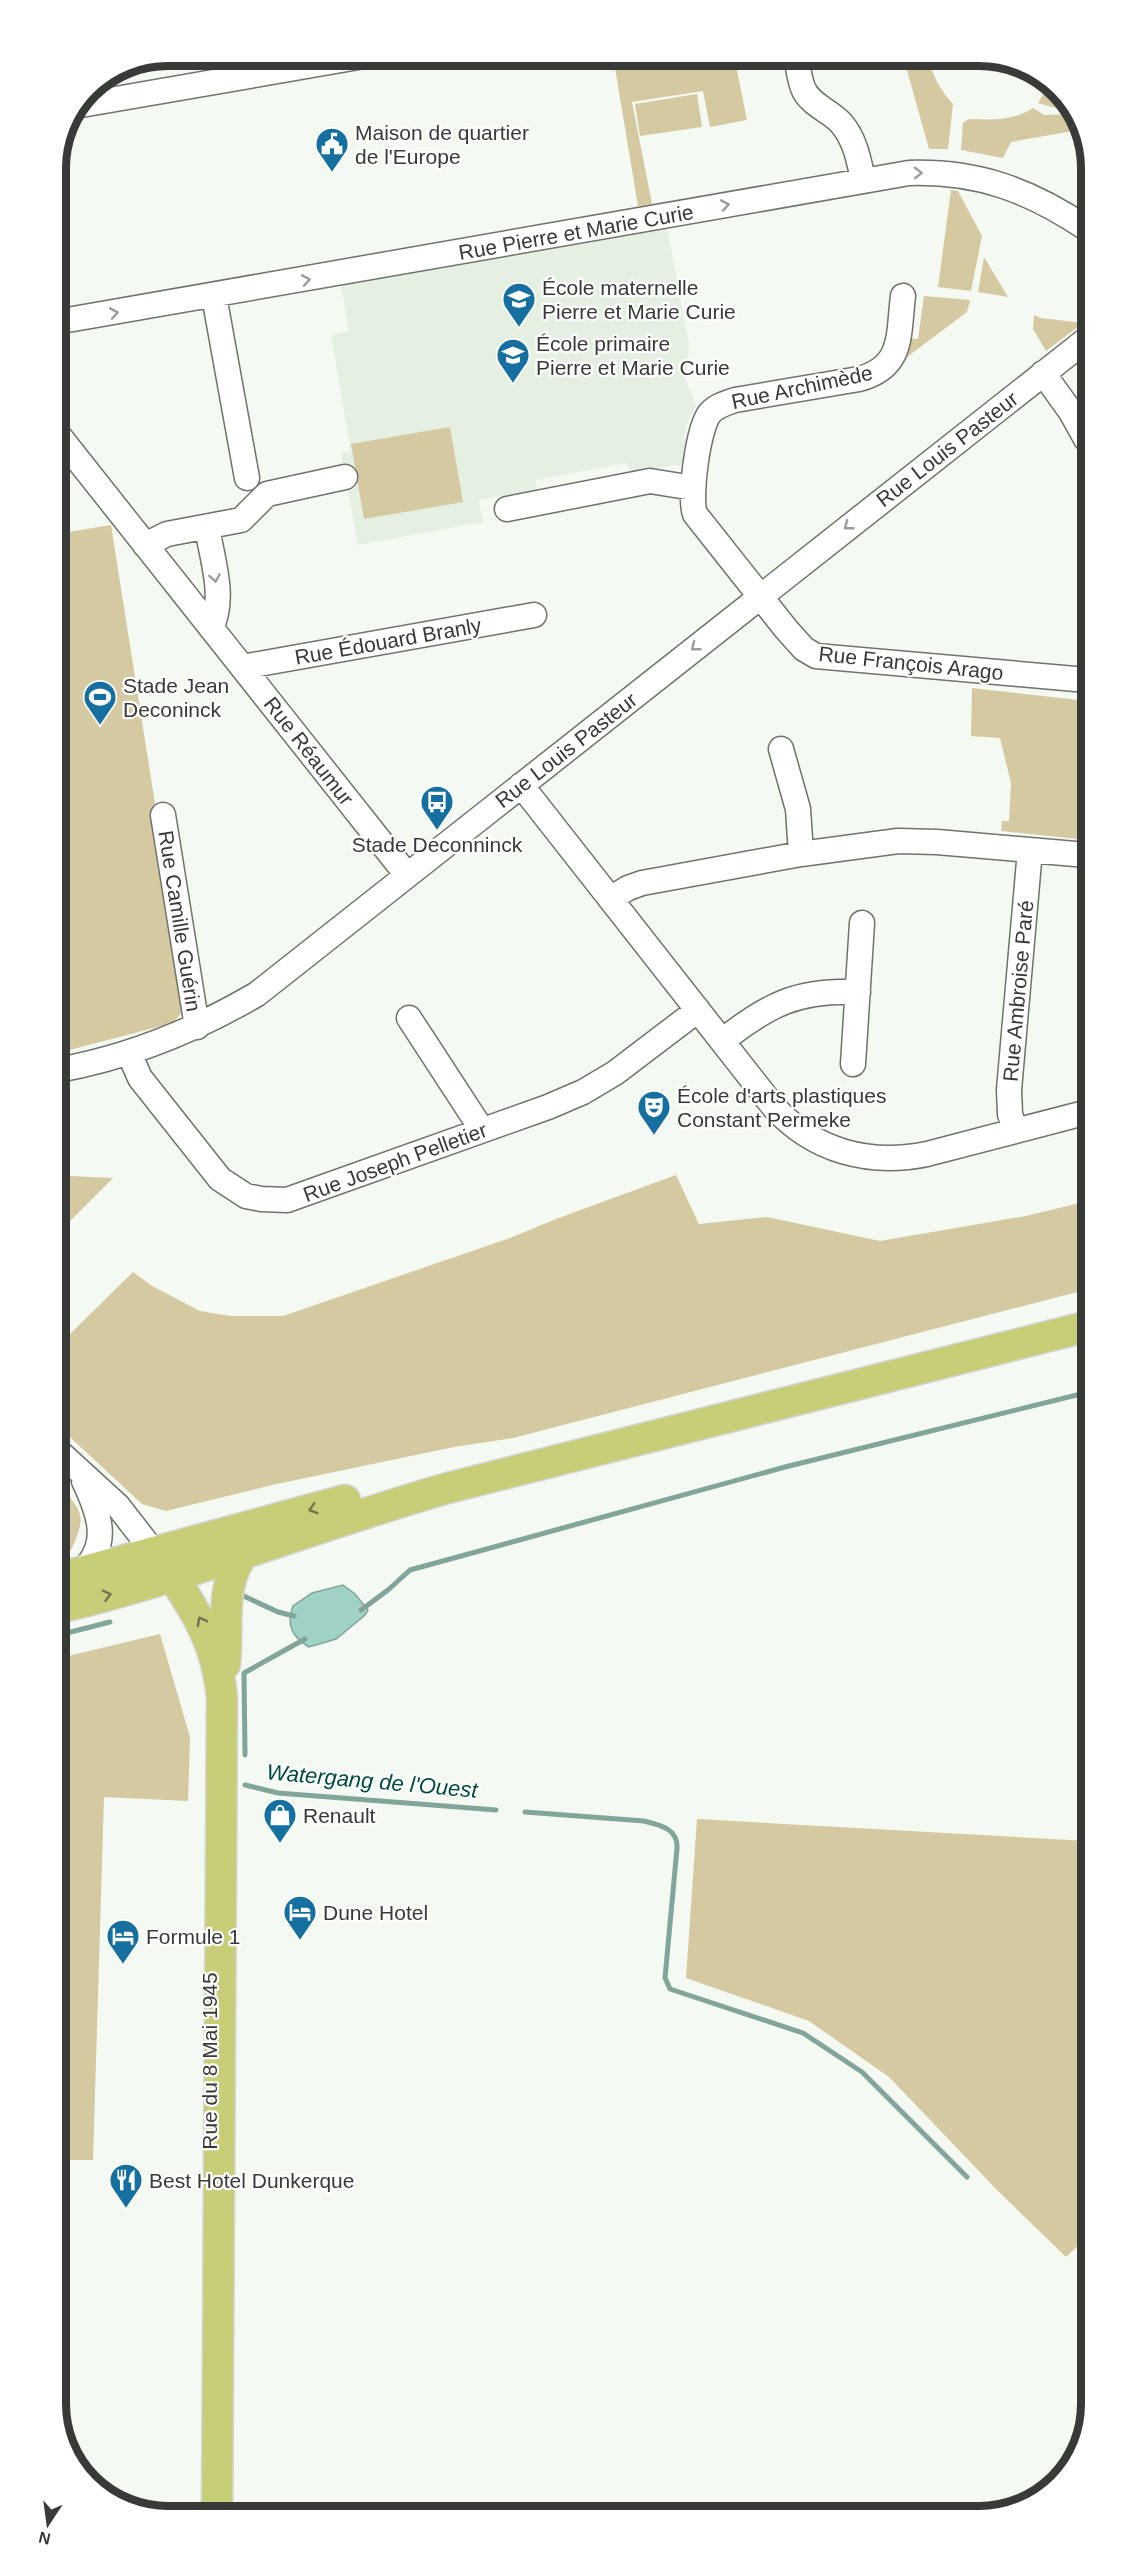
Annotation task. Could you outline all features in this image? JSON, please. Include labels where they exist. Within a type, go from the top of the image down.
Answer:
[{"type":"main road","points":[[70,1575],[421,1479],[1081,1311]]},
{"type":"main road","points":[[66,1606],[164,1580],[381,1507],[448,1488],[1081,1328]]},
{"type":"main road","name":"Rue du 8 Mai 1945","points":[[217,2506],[224,1754],[222,1697],[226,1654],[227,1590],[231,1573],[243,1554]]},
{"type":"main road","name":"Rue du 8 Mai 1945","points":[[164,1580],[197,1612],[212,1642],[222,1697]]},
{"type":"main road","name":"Rue du 8 Mai 1945","points":[[164,1580],[195,1654],[207,1691],[210,1715],[206,2506]]},
{"type":"street","points":[[89,104],[306,66]]},
{"type":"street","points":[[798,66],[803,87],[811,98],[845,129],[856,149],[863,180]]},
{"type":"street","name":"Rue Pierre et Marie Curie","points":[[66,320],[863,180],[922,173],[975,177],[1005,185],[1034,197],[1081,225]]},
{"type":"street","points":[[214,296],[248,478]]},
{"type":"street","name":"Rue Archimède","points":[[760,597],[698,519],[692,503],[703,429],[711,413],[723,404],[735,400],[859,379],[878,373],[895,353],[903,296]]},
{"type":"street","name":"Rue Louis Pasteur","points":[[66,1068],[129,1053],[197,1027],[257,994],[1081,344]]},
{"type":"street","points":[[1043,373],[1081,430]]},
{"type":"street","name":"Rue Réaumur","points":[[66,445],[407,875]]},
{"type":"street","points":[[145,545],[167,534],[241,520],[267,494],[345,477]]},
{"type":"street","points":[[507,509],[650,481],[693,488]]},
{"type":"street","points":[[207,527],[218,598],[218,612],[211,628]]},
{"type":"street","name":"Rue François Arago","points":[[760,597],[799,644],[816,656],[1081,679]]},
{"type":"street","name":"Rue Édouard Branly","points":[[242,667],[534,615]]},
{"type":"street","points":[[781,750],[798,809],[801,854]]},
{"type":"street","points":[[521,785],[612,898],[773,1107],[788,1122],[814,1140],[842,1152],[874,1158],[901,1158],[1081,1114]]},
{"type":"street","name":"Rue Camille Guérin","points":[[163,815],[197,1027]]},
{"type":"street","points":[[612,898],[642,883],[873,843],[909,841],[1081,854]]},
{"type":"street","name":"Rue Ambroise Paré","points":[[1015,1131],[1010,1114],[1009,1090],[1030,850]]},
{"type":"street","points":[[853,1064],[862,923]]},
{"type":"street","points":[[722,1041],[771,1007],[811,993],[858,992]]},
{"type":"street","name":"Rue Joseph Pelletier","points":[[129,1053],[140,1078],[210,1169],[232,1188],[254,1198],[278,1200],[295,1198],[583,1092],[615,1073],[698,1010]]},
{"type":"street","points":[[409,1018],[482,1130]]},
{"type":"street","points":[[71,1464],[129,1518],[165,1533],[206,1539]]},
{"type":"street","points":[[71,1464],[146,1554],[164,1580]]},
{"type":"street","points":[[70,1575],[89,1563],[94,1554],[100,1528],[98,1512],[71,1464]]},
{"type":"street","points":[[129,1518],[146,1554]]},
{"type":"shaded area","points":[[615,66],[736,66],[747,120],[710,127],[703,91],[632,102],[652,204],[638,206]]},
{"type":"shaded area","points":[[906,66],[931,66],[937,82],[953,104],[948,149],[929,149]]},
{"type":"shaded area","points":[[1045,91],[1062,109],[1059,109],[1038,103]]},
{"type":"shaded area","points":[[697,94],[702,127],[640,136],[635,104]]},
{"type":"shaded area","points":[[1033,108],[1044,115],[1066,114],[1074,131],[1011,142],[1003,158],[961,150],[963,123],[969,119],[1010,117]]},
{"type":"shaded area","points":[[951,190],[958,191],[982,236],[971,291],[938,287]]},
{"type":"shaded area","name":"École primaire Pierre et Marie Curie","points":[[667,228],[689,345],[686,380],[696,405],[686,426],[684,467],[675,465],[635,472],[629,470],[626,463],[536,480],[537,490],[479,500],[483,522],[358,545],[341,453],[351,451],[331,335],[349,331],[341,285]]},
{"type":"shaded area","points":[[984,257],[1008,297],[978,292]]},
{"type":"shaded area","points":[[924,296],[970,300],[967,312],[907,357],[903,356],[905,338],[918,339]]},
{"type":"shaded area","points":[[1034,315],[1041,318],[1081,323],[1046,351],[1033,329]]},
{"type":"shaded area","points":[[450,427],[463,502],[364,519],[351,444]]},
{"type":"shaded area","name":"Stade Jean Deconinck","points":[[111,525],[187,1006],[173,1023],[66,1051],[66,532]]},
{"type":"shaded area","points":[[972,688],[1081,700],[1081,839],[1001,831],[1002,821],[1009,821],[1011,783],[1000,738],[971,736]]},
{"type":"shaded area","points":[[676,1175],[699,1224],[767,1217],[880,1241],[1026,1216],[1081,1203],[1081,1291],[513,1438],[454,1447],[272,1485],[166,1511],[142,1504],[66,1433],[66,1338],[133,1272],[152,1286],[200,1311],[230,1316],[283,1316],[510,1238]]},
{"type":"shaded area","points":[[66,1177],[113,1178],[66,1225]]},
{"type":"shaded area","points":[[66,1493],[78,1508],[81,1521],[71,1550],[66,1551]]},
{"type":"shaded area","points":[[160,1634],[190,1737],[188,1801],[104,1797],[93,2160],[66,2160],[66,1657]]},
{"type":"shaded area","points":[[697,1819],[1081,1841],[1081,2243],[1066,2257],[996,2189],[889,2077],[809,2021],[686,1978]]},
{"type":"water","points":[[343,1585],[355,1594],[368,1610],[336,1639],[309,1647],[298,1639],[292,1630],[290,1619],[293,1606],[312,1593]]},
{"type":"waterway","points":[[361,1610],[410,1570],[785,1467],[1081,1394]]},
{"type":"waterway","points":[[237,1593],[278,1612],[294,1616]]},
{"type":"waterway","points":[[66,1633],[110,1622]]},
{"type":"waterway","name":"Watergang de l'Ouest","points":[[245,1755],[244,1673],[305,1639]]},
{"type":"waterway","name":"Watergang de l'Ouest","points":[[245,1785],[278,1793],[496,1810]]},
{"type":"waterway","name":"Watergang de l'Ouest","points":[[525,1812],[644,1821],[666,1828],[671,1832],[677,1848],[665,1978],[670,1989],[803,2033],[862,2072],[967,2177]]},
{"type":"place","name":"Maison de quartier de l'Europe","points":[[332,173]]},
{"type":"place","name":"École maternelle Pierre et Marie Curie","points":[[519,328]]},
{"type":"place","name":"École primaire Pierre et Marie Curie","points":[[513,384]]},
{"type":"place","name":"Stade Jean Deconinck","points":[[100,726]]},
{"type":"place","name":"Stade Deconninck","points":[[437,831]]},
{"type":"place","name":"École d'arts plastiques Constant Permeke","points":[[654,1136]]},
{"type":"place","name":"Renault","points":[[280,1844]]},
{"type":"place","name":"Dune Hotel","points":[[300,1941]]},
{"type":"place","name":"Formule 1","points":[[123,1965]]},
{"type":"place","name":"Best Hotel Dunkerque","points":[[126,2209]]}]
